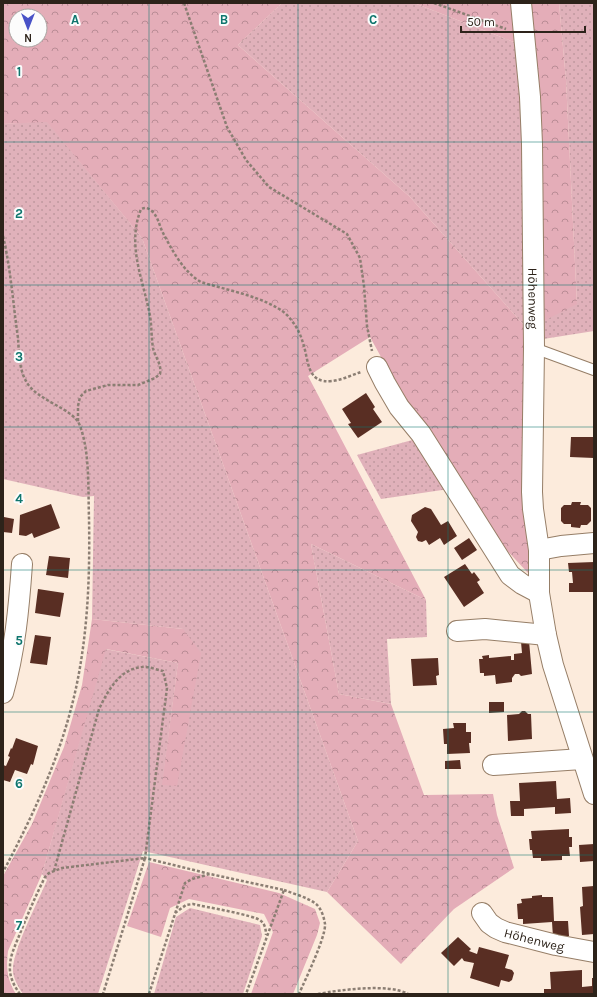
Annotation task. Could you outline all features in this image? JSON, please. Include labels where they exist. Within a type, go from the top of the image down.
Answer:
[{"type":"street","name":"Höhenweg","points":[[521,3],[530,97],[534,348],[532,492],[539,550],[539,593],[553,665],[584,748],[594,794]]},
{"type":"street","points":[[377,366],[399,407],[421,434],[510,575],[522,584],[539,593]]},
{"type":"street","points":[[539,550],[561,546],[594,544]]},
{"type":"street","points":[[3,693],[8,675],[15,634],[22,564]]},
{"type":"street","points":[[457,632],[485,629],[546,634]]},
{"type":"street","points":[[493,765],[584,748]]},
{"type":"street","name":"Höhenweg","points":[[482,912],[489,923],[505,932],[556,946],[594,952]]},
{"type":"lane","points":[[534,348],[594,370]]},
{"type":"path","points":[[3,872],[31,819],[55,760],[66,726],[77,681],[86,631],[89,582],[88,478],[86,448],[78,420],[78,406],[80,397],[86,391],[108,385],[138,385],[155,378],[160,374],[160,366],[153,347],[151,321],[137,265],[135,249],[138,219],[141,209],[149,209],[156,216],[168,243],[180,261],[196,279],[201,282],[260,300],[274,306],[285,314],[292,321],[299,332],[304,343],[311,373],[316,378],[326,382],[334,381],[377,366],[370,345],[364,286],[360,258],[357,252],[347,234],[268,187],[246,160],[227,127],[184,3]]},
{"type":"path","points":[[434,3],[525,36]]},
{"type":"path","points":[[3,236],[8,258],[20,359],[24,379],[30,388],[36,393],[78,420]]},
{"type":"path","points":[[54,871],[99,709],[110,687],[125,672],[142,666],[163,671],[167,688],[145,858],[103,994]]},
{"type":"path","points":[[20,994],[10,974],[11,955],[45,877],[62,868],[145,858],[284,890],[316,904],[321,910],[325,924],[324,930],[314,959],[299,994]]},
{"type":"path","points":[[149,994],[174,913],[185,883],[192,879],[210,874]]},
{"type":"path","points":[[246,994],[284,890]]},
{"type":"path","points":[[174,913],[186,905],[193,904],[251,916],[262,921],[266,938]]},
{"type":"path","points":[[318,994],[342,990],[381,989],[404,992],[408,994]]},
{"type":"path","points":[[200,994],[205,994]]},
{"type":"shaded area","points":[[282,3],[414,3],[524,46],[577,304],[566,80],[559,3],[594,3],[594,331],[537,340],[410,197],[238,45]]},
{"type":"shaded area","points":[[47,121],[142,238],[358,841],[327,892],[143,851],[98,994],[23,994],[18,987],[13,972],[16,952],[47,880],[42,874],[105,649],[178,663],[162,785],[183,629],[92,619],[94,496],[83,497],[3,479],[3,124]]},
{"type":"shaded area","points":[[416,439],[449,489],[381,499],[357,455]]},
{"type":"shaded area","points":[[311,544],[426,600],[427,637],[387,639],[391,704],[339,694]]},
{"type":"shaded area","points":[[190,908],[260,925],[262,936],[243,994],[154,994],[176,917]]},
{"type":"green space","points":[[3,3],[282,3],[238,45],[410,197],[537,340],[528,573],[460,500],[370,337],[308,376],[426,600],[311,544],[339,694],[391,704],[424,795],[493,794],[497,815],[514,868],[454,909],[401,964],[327,892],[358,841],[142,238],[47,122],[3,124]]},
{"type":"green space","points":[[414,3],[559,3],[566,80],[577,304],[538,324],[524,46]]},
{"type":"green space","points":[[92,619],[183,629],[201,653],[177,786],[162,785],[178,663],[106,649],[42,874],[8,951],[8,973],[16,994],[3,994],[3,876],[32,824],[64,747],[82,685]]},
{"type":"green space","points":[[149,862],[279,893],[315,909],[320,923],[317,935],[293,994],[251,994],[273,932],[264,914],[189,899],[170,908],[161,937],[127,926]]},
{"type":"building","points":[[366,393],[375,407],[373,409],[382,422],[358,438],[348,424],[351,423],[342,409]]},
{"type":"building","points":[[571,437],[594,437],[594,458],[570,457]]},
{"type":"building","points":[[572,502],[581,502],[580,505],[588,505],[591,508],[591,521],[587,525],[581,525],[580,528],[571,527],[571,524],[564,524],[561,521],[561,508],[564,505],[571,505]]},
{"type":"building","points":[[51,504],[60,528],[34,538],[32,533],[26,536],[19,535],[20,515]]},
{"type":"building","points":[[425,507],[431,509],[441,525],[448,521],[457,536],[444,545],[440,538],[429,545],[426,540],[422,542],[418,541],[416,537],[418,532],[411,521],[412,515]]},
{"type":"building","points":[[4,517],[14,519],[12,533],[3,532]]},
{"type":"building","points":[[469,538],[477,550],[462,560],[454,548]]},
{"type":"building","points":[[49,556],[70,558],[68,578],[46,575]]},
{"type":"building","points":[[594,562],[594,592],[569,592],[569,583],[573,583],[572,572],[569,572],[568,563]]},
{"type":"building","points":[[465,564],[472,574],[474,572],[480,580],[477,582],[484,593],[464,607],[444,577]]},
{"type":"building","points":[[38,589],[64,593],[60,617],[35,613]]},
{"type":"building","points":[[35,635],[51,637],[47,665],[30,663]]},
{"type":"building","points":[[529,641],[532,674],[521,676],[519,674],[515,674],[512,678],[512,682],[496,684],[495,675],[484,676],[484,673],[480,673],[479,659],[483,659],[482,656],[489,655],[489,658],[511,656],[511,660],[514,660],[514,654],[522,653],[521,642]]},
{"type":"building","points":[[438,658],[439,675],[436,676],[437,685],[413,686],[411,659]]},
{"type":"building","points":[[489,702],[504,702],[504,712],[489,713]]},
{"type":"building","points":[[522,711],[531,714],[532,739],[508,741],[507,715],[519,714]]},
{"type":"building","points":[[453,723],[466,723],[466,732],[471,732],[471,743],[469,743],[470,753],[447,754],[447,744],[444,744],[443,729],[454,728]]},
{"type":"building","points":[[16,738],[38,746],[33,765],[31,764],[27,774],[15,770],[10,782],[3,780],[3,765],[6,766],[10,757],[8,756]]},
{"type":"building","points":[[460,760],[461,769],[445,769],[445,761]]},
{"type":"building","points":[[556,781],[557,799],[570,798],[571,813],[555,814],[555,807],[524,809],[524,816],[511,816],[510,801],[520,801],[519,783]]},
{"type":"building","points":[[569,829],[569,837],[572,837],[572,847],[569,847],[570,856],[562,856],[562,860],[541,861],[541,858],[533,858],[532,850],[530,850],[529,839],[532,839],[531,831]]},
{"type":"building","points":[[594,844],[594,861],[580,862],[579,845]]},
{"type":"building","points":[[594,886],[594,934],[582,935],[580,907],[583,906],[582,887]]},
{"type":"building","points":[[542,895],[542,897],[553,897],[554,921],[568,921],[569,936],[553,937],[552,922],[523,924],[523,919],[518,919],[517,904],[522,903],[521,899]]},
{"type":"building","points":[[458,937],[471,949],[469,951],[477,954],[479,947],[509,955],[505,968],[512,970],[514,973],[512,980],[509,982],[501,980],[499,987],[470,978],[474,963],[464,961],[462,958],[454,966],[441,953]]},
{"type":"building","points":[[582,970],[582,987],[592,986],[592,978],[594,978],[594,994],[544,994],[544,989],[551,989],[550,972]]}]
